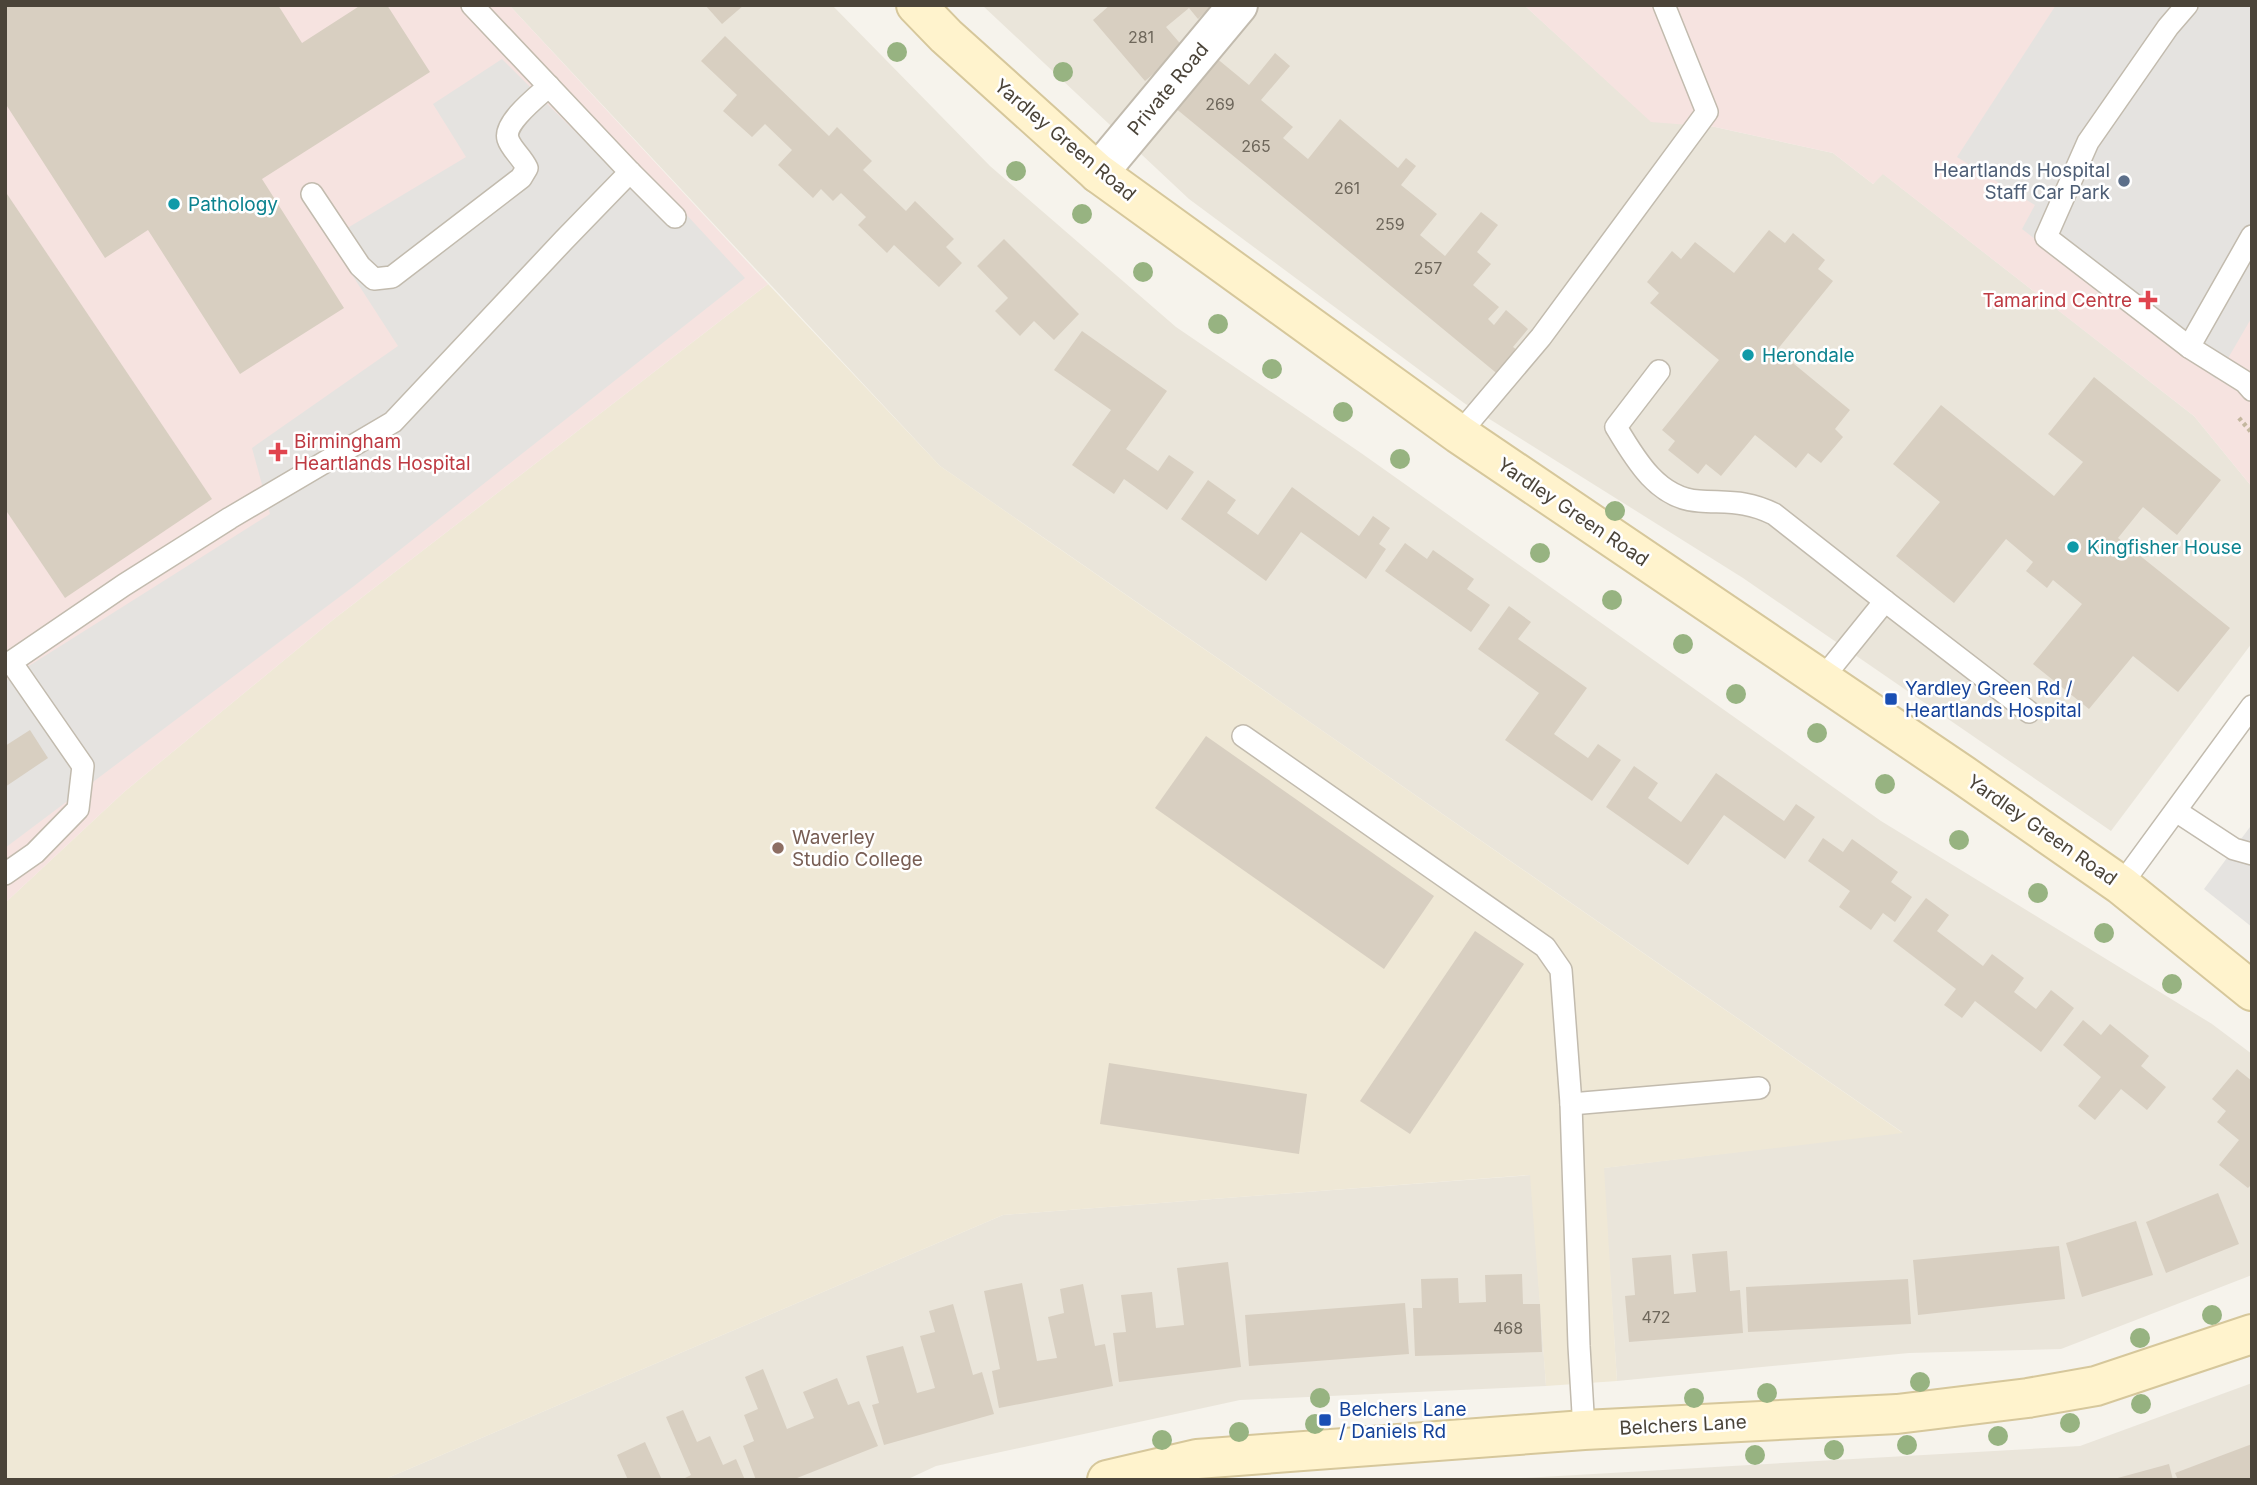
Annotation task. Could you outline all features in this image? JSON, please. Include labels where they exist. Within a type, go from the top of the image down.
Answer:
[{"type":"street","name":"Yardley Green Road","points":[[916,5],[946,36],[1098,173],[1459,434],[2121,885],[2252,991]]},
{"type":"street","name":"Private Road","points":[[1098,173],[1238,5]]},
{"type":"street","name":"Belchers Lane","points":[[1107,1480],[1584,1430],[1898,1414],[2028,1398],[2096,1386],[2252,1334]]},
{"type":"lane","points":[[472,5],[675,217]]},
{"type":"lane","points":[[1459,434],[1541,337],[1707,112],[1664,5]]},
{"type":"lane","points":[[2187,5],[2168,27],[2088,142],[2046,237],[2189,347],[2245,382],[2252,390]]},
{"type":"lane","points":[[312,194],[360,266],[373,279],[392,277],[521,178],[527,168],[508,141],[507,131],[512,122],[549,86]]},
{"type":"lane","points":[[5,874],[35,853],[78,809],[83,766],[11,662],[218,525],[393,422],[630,172]]},
{"type":"lane","points":[[2189,347],[2252,236]]},
{"type":"lane","points":[[1659,371],[1616,427],[1630,452],[1651,478],[1689,500],[1740,502],[1774,514],[2029,712]]},
{"type":"lane","points":[[1822,679],[1885,601]]},
{"type":"lane","points":[[2121,885],[2252,706]]},
{"type":"lane","points":[[1243,736],[1545,947],[1561,970],[1571,1104],[1584,1430]]},
{"type":"lane","points":[[2176,811],[2243,851],[2252,871]]},
{"type":"lane","points":[[1571,1104],[1759,1087]]},
{"type":"shaded area","name":"Birmingham Heartlands Hospital","points":[[5,5],[509,5],[768,284],[334,619],[124,792],[5,903]]},
{"type":"shaded area","points":[[509,5],[832,5],[990,166],[1176,327],[1361,453],[1881,821],[2212,1024],[2252,1054],[2252,1275],[2061,1349],[1909,1353],[1617,1381],[1603,1168],[1902,1132],[940,466]]},
{"type":"shaded area","points":[[982,5],[1524,5],[1651,121],[1715,127],[1833,153],[1873,184],[1882,173],[2194,416],[2252,487],[2252,643],[2111,831],[1743,578],[1464,403],[1189,199]]},
{"type":"shaded area","name":"Tamarind Centre","points":[[1524,5],[2252,5],[2252,487],[2194,416],[1883,174],[1873,184],[1833,153],[1715,127],[1651,122]]},
{"type":"shaded area","name":"Heartlands Hospital Staff Car Park","points":[[2056,5],[2252,5],[2252,317],[2216,379],[2022,229],[2035,205],[1957,157]]},
{"type":"shaded area","points":[[502,59],[665,221],[684,212],[745,278],[354,586],[5,848],[5,681],[270,514],[252,448],[398,346],[329,239],[466,157],[433,104]]},
{"type":"shaded area","name":"Waverley Studio College","points":[[768,284],[940,466],[1903,1133],[1604,1168],[1617,1381],[1546,1386],[1530,1175],[1003,1215],[383,1480],[5,1480],[5,903],[124,792],[334,619]]},
{"type":"shaded area","points":[[2250,827],[2252,829],[2252,927],[2204,889]]},
{"type":"shaded area","points":[[1531,1175],[1546,1386],[1240,1400],[936,1466],[906,1480],[383,1480],[1003,1215]]},
{"type":"shaded area","points":[[2252,1383],[2252,1480],[1488,1480],[2080,1446]]},
{"type":"building","name":"Pathology","points":[[5,5],[278,5],[302,43],[361,5],[387,5],[430,72],[262,179],[344,308],[240,374],[148,230],[105,258],[5,103]]},
{"type":"building","points":[[705,5],[744,5],[722,24]]},
{"type":"building","points":[[1110,5],[1213,5],[1198,19],[1189,8],[1166,27],[1184,48],[1145,81],[1093,20]]},
{"type":"building","points":[[725,36],[829,136],[837,127],[872,161],[863,170],[906,211],[915,201],[954,239],[946,247],[962,263],[939,287],[894,245],[887,253],[858,225],[866,217],[841,193],[833,201],[821,189],[813,198],[778,165],[792,150],[765,124],[752,137],[723,111],[737,95],[701,61]]},
{"type":"building","points":[[1275,53],[1290,66],[1261,100],[1293,127],[1283,138],[1308,159],[1340,119],[1398,168],[1406,158],[1416,166],[1401,185],[1437,214],[1420,235],[1445,256],[1481,212],[1498,225],[1477,252],[1491,264],[1473,285],[1499,307],[1488,319],[1494,325],[1506,310],[1528,329],[1513,347],[1520,352],[1500,376],[1174,107],[1215,57],[1249,85]]},
{"type":"building","points":[[5,191],[212,499],[65,598],[5,509]]},
{"type":"building","name":"Herondale","points":[[1769,230],[1785,243],[1793,233],[1825,260],[1818,269],[1833,281],[1777,350],[1850,410],[1835,429],[1843,437],[1821,463],[1808,453],[1796,468],[1755,435],[1721,476],[1706,464],[1698,474],[1668,450],[1675,441],[1662,430],[1719,360],[1650,303],[1659,293],[1647,282],[1672,251],[1681,259],[1695,242],[1734,273]]},
{"type":"building","points":[[1004,239],[1079,314],[1054,340],[1034,321],[1020,336],[995,311],[1008,298],[977,266]]},
{"type":"building","points":[[1082,331],[1167,391],[1126,449],[1158,471],[1169,455],[1194,472],[1167,510],[1124,479],[1114,494],[1072,465],[1111,410],[1054,370]]},
{"type":"building","name":"Kingfisher House","points":[[2094,377],[2221,480],[2177,535],[2143,507],[2118,538],[2230,628],[2178,692],[2133,656],[2089,709],[2033,664],[2082,604],[2053,580],[2047,588],[2026,571],[2033,562],[2006,539],[1954,603],[1896,556],[1940,502],[1893,464],[1941,405],[2054,496],[2083,462],[2048,434]]},
{"type":"building","points":[[1208,480],[1236,500],[1227,513],[1258,535],[1292,487],[1359,536],[1373,516],[1390,528],[1379,544],[1386,549],[1366,579],[1301,532],[1266,581],[1181,519]]},
{"type":"building","points":[[1405,543],[1427,559],[1433,550],[1474,579],[1467,589],[1490,605],[1471,632],[1385,571]]},
{"type":"building","points":[[1509,606],[1531,622],[1518,639],[1587,688],[1554,734],[1588,758],[1598,744],[1621,760],[1592,801],[1505,740],[1539,693],[1478,649]]},
{"type":"building","points":[[30,730],[48,758],[5,787],[5,746]]},
{"type":"building","points":[[1206,736],[1434,896],[1384,969],[1155,808]]},
{"type":"building","points":[[1634,766],[1658,783],[1648,798],[1681,822],[1716,773],[1784,821],[1796,804],[1815,817],[1785,859],[1724,815],[1688,865],[1606,807]]},
{"type":"building","points":[[1823,838],[1843,852],[1852,839],[1898,872],[1891,882],[1912,897],[1895,922],[1883,913],[1871,930],[1839,907],[1850,891],[1808,861]]},
{"type":"building","points":[[1926,898],[1949,915],[1937,931],[1983,966],[1992,954],[2024,978],[2014,992],[2036,1009],[2051,990],[2074,1008],[2041,1052],[1975,1001],[1962,1018],[1944,1005],[1956,989],[1893,941]]},
{"type":"building","points":[[1475,931],[1524,964],[1410,1134],[1360,1101]]},
{"type":"building","points":[[2083,1020],[2101,1035],[2110,1024],[2149,1056],[2141,1066],[2166,1087],[2147,1110],[2121,1089],[2095,1120],[2078,1106],[2101,1077],[2063,1045]]},
{"type":"building","points":[[1109,1063],[1307,1094],[1299,1154],[1100,1124]]},
{"type":"building","points":[[2237,1069],[2252,1081],[2252,1184],[2248,1188],[2219,1165],[2239,1140],[2217,1122],[2226,1111],[2212,1099]]},
{"type":"building","points":[[2218,1193],[2239,1244],[2166,1273],[2146,1222]]},
{"type":"building","points":[[2136,1221],[2153,1275],[2082,1297],[2066,1243]]},
{"type":"building","points":[[2059,1246],[2065,1299],[1918,1315],[1913,1260]]},
{"type":"building","points":[[1727,1251],[1730,1291],[1740,1290],[1743,1333],[1629,1342],[1625,1296],[1635,1295],[1632,1258],[1671,1255],[1674,1294],[1696,1292],[1692,1254]]},
{"type":"building","points":[[1228,1262],[1241,1367],[1119,1382],[1113,1333],[1126,1332],[1121,1295],[1152,1292],[1156,1328],[1184,1325],[1177,1268]]},
{"type":"building","points":[[1522,1274],[1523,1304],[1540,1304],[1542,1352],[1415,1356],[1413,1308],[1422,1308],[1421,1279],[1458,1278],[1459,1303],[1486,1302],[1485,1275]]},
{"type":"building","points":[[1908,1279],[1911,1324],[1748,1332],[1746,1287]]},
{"type":"building","points":[[1022,1283],[1037,1361],[1057,1358],[1048,1317],[1064,1313],[1060,1289],[1083,1284],[1095,1346],[1105,1344],[1113,1386],[999,1408],[992,1371],[1000,1369],[984,1291]]},
{"type":"building","points":[[1405,1303],[1409,1354],[1249,1366],[1245,1315]]},
{"type":"building","points":[[953,1304],[973,1375],[982,1372],[994,1414],[884,1445],[872,1405],[879,1403],[866,1356],[903,1346],[917,1393],[935,1388],[920,1336],[935,1332],[929,1311]]},
{"type":"building","points":[[763,1369],[787,1429],[814,1418],[803,1392],[837,1378],[848,1405],[859,1401],[878,1446],[792,1480],[756,1480],[743,1446],[754,1441],[744,1415],[758,1409],[745,1377]]},
{"type":"building","points":[[683,1410],[697,1442],[710,1436],[723,1465],[736,1459],[745,1480],[681,1480],[691,1475],[666,1417]]},
{"type":"building","points":[[645,1442],[662,1480],[628,1480],[617,1455]]},
{"type":"building","points":[[2252,1444],[2252,1480],[2178,1480],[2175,1473]]},
{"type":"building","points":[[2169,1464],[2173,1480],[2114,1480],[2114,1479]]},
{"type":"place","name":"Heartlands Hospital Staff Car Park","points":[[2124,181]]},
{"type":"place","name":"Pathology","points":[[174,204]]},
{"type":"place","name":"Tamarind Centre","points":[[2148,300]]},
{"type":"place","name":"Herondale","points":[[1748,355]]},
{"type":"place","name":"Birmingham Heartlands Hospital","points":[[278,452]]},
{"type":"place","name":"Kingfisher House","points":[[2073,547]]},
{"type":"place","name":"Yardley Green Rd / Heartlands Hospital","points":[[1891,699]]},
{"type":"place","name":"Waverley Studio College","points":[[778,848]]},
{"type":"place","name":"Belchers Lane / Daniels Rd","points":[[1325,1420]]}]
